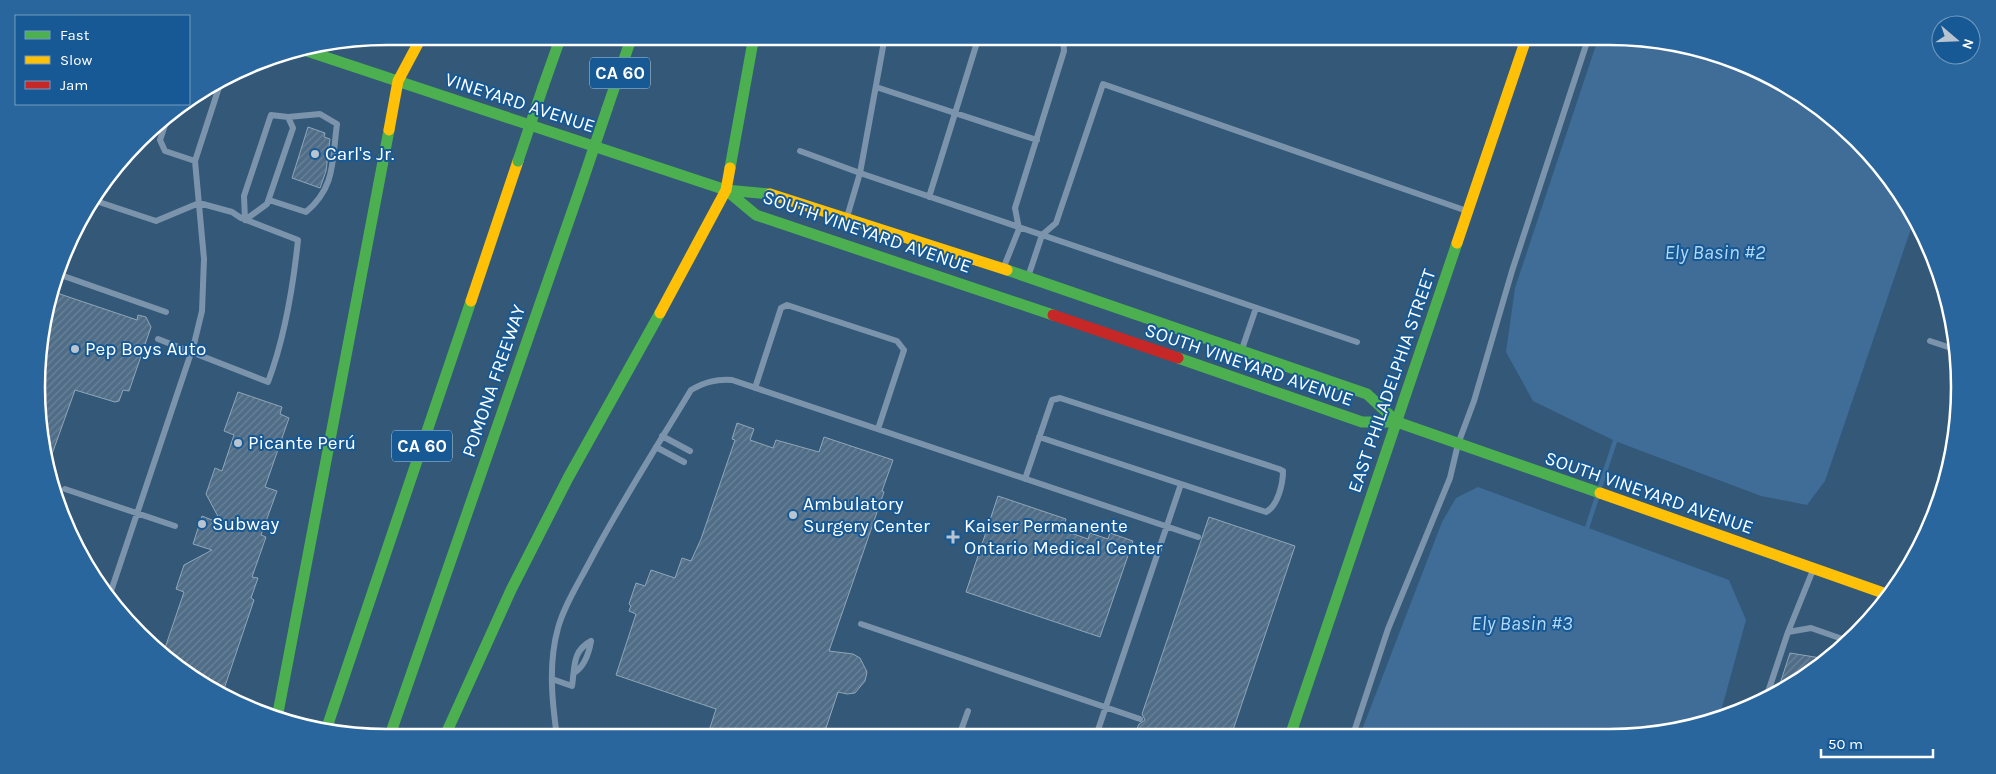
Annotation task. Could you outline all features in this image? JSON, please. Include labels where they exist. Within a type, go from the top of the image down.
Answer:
[{"type":"main road","points":[[278,711],[398,81],[417,45]]},
{"type":"main road","name":"CA 60","points":[[328,723],[558,45]]},
{"type":"main road","name":"POMONA FREEWAY","points":[[393,729],[629,45]]},
{"type":"main road","points":[[448,729],[515,581],[568,478],[726,190],[752,45]]},
{"type":"main road","name":"EAST PHILADELPHIA STREET","points":[[1292,729],[1524,45]]},
{"type":"main road","name":"VINEYARD AVENUE","points":[[314,53],[726,190]]},
{"type":"main road","name":"SOUTH VINEYARD AVENUE","points":[[726,190],[765,192],[1003,269],[1368,394],[1397,422]]},
{"type":"main road","name":"SOUTH VINEYARD AVENUE","points":[[726,190],[756,215],[906,264],[1362,422],[1397,422],[1882,593]]},
{"type":"lane","points":[[846,219],[860,173],[883,45]]},
{"type":"lane","points":[[929,197],[977,45]]},
{"type":"lane","points":[[1003,269],[1019,229],[1015,208],[1064,51],[1064,45]]},
{"type":"lane","points":[[1355,729],[1388,629],[1450,478],[1458,444],[1586,45]]},
{"type":"lane","points":[[1028,279],[1042,235],[1056,223],[1103,84],[1468,211]]},
{"type":"lane","points":[[876,87],[1037,140]]},
{"type":"lane","points":[[112,589],[192,351],[202,311],[204,259],[195,161],[218,90]]},
{"type":"lane","points":[[245,220],[244,196],[271,115],[288,117],[320,114],[337,124],[329,183],[320,200],[306,212],[269,200]]},
{"type":"lane","points":[[245,220],[267,204],[269,200],[293,128],[288,117]]},
{"type":"lane","points":[[164,128],[160,140],[165,151],[195,161]]},
{"type":"lane","points":[[800,151],[1019,229],[1042,235],[1357,342]]},
{"type":"lane","points":[[100,202],[156,221],[199,203],[232,212],[245,220],[298,240],[279,354],[268,382],[158,339]]},
{"type":"lane","points":[[63,276],[166,312]]},
{"type":"lane","points":[[755,388],[781,308],[787,306],[897,341],[904,350],[878,429]]},
{"type":"lane","points":[[1241,351],[1256,308]]},
{"type":"lane","points":[[1930,341],[1948,347]]},
{"type":"lane","points":[[556,729],[552,701],[552,679],[558,629],[566,607],[618,508],[691,390],[717,379],[732,380],[1198,537]]},
{"type":"lane","points":[[1025,479],[1039,437],[1052,400],[1060,398],[1283,471],[1274,506],[1266,512],[1039,437]]},
{"type":"lane","points":[[662,436],[690,451]]},
{"type":"lane","points":[[656,448],[684,462]]},
{"type":"lane","points":[[1098,729],[1181,484]]},
{"type":"lane","points":[[65,489],[175,526]]},
{"type":"lane","points":[[1769,689],[1788,632],[1813,569]]},
{"type":"lane","points":[[861,624],[1140,718]]},
{"type":"lane","points":[[1788,632],[1810,628],[1840,638]]},
{"type":"lane","points":[[552,679],[572,686],[574,673]]},
{"type":"lane","points":[[962,729],[968,711]]},
{"type":"water","name":"Ely Basin #2","points":[[1596,45],[1654,48],[1698,57],[1740,71],[1780,91],[1817,116],[1851,145],[1880,179],[1911,228],[1825,481],[1807,505],[1761,496],[1615,441],[1533,401],[1506,352],[1515,288]]},
{"type":"water","name":"Ely Basin #3","points":[[1478,487],[1729,580],[1746,620],[1721,710],[1676,722],[1631,728],[1362,729],[1442,522],[1456,498]]},
{"type":"building","name":"Carl's Jr.","points":[[308,127],[325,133],[324,137],[330,139],[326,171],[320,188],[292,178]]},
{"type":"building","points":[[58,293],[137,320],[138,315],[146,317],[151,327],[129,391],[123,390],[119,401],[115,402],[75,390],[52,454],[48,432],[45,387],[48,342]]},
{"type":"building","points":[[238,392],[282,407],[280,414],[289,418],[265,487],[277,491],[261,535],[266,537],[252,577],[258,578],[251,598],[254,600],[224,688],[197,671],[165,647],[184,592],[176,589],[184,565],[212,550],[193,544],[202,516],[222,524],[206,494],[215,468],[222,471],[234,435],[224,431]]},
{"type":"building","points":[[737,423],[754,429],[750,440],[773,448],[776,440],[819,452],[824,437],[893,460],[882,491],[884,492],[829,651],[853,654],[860,658],[867,672],[865,681],[855,693],[838,692],[826,729],[710,729],[716,709],[616,675],[636,614],[629,611],[631,606],[629,604],[636,583],[645,586],[651,570],[675,578],[682,558],[691,561],[701,539],[735,440],[732,439]]},
{"type":"building","points":[[998,496],[1066,519],[1062,530],[1088,539],[1090,533],[1108,539],[1110,533],[1133,541],[1100,637],[966,592]]},
{"type":"building","points":[[1209,517],[1295,546],[1233,729],[1137,729],[1139,724],[1145,720],[1142,714]]},
{"type":"building","points":[[1790,653],[1818,657],[1799,671],[1780,683]]},
{"type":"waterway","points":[[1599,490],[1615,441]]},
{"type":"waterway","points":[[1587,528],[1597,497]]},
{"type":"traffic: fast","points":[[543,87],[558,45]]},
{"type":"traffic: fast","points":[[607,109],[629,45]]},
{"type":"traffic: fast","points":[[730,168],[752,45]]},
{"type":"traffic: fast","points":[[314,53],[726,190],[770,194]]},
{"type":"traffic: fast","points":[[518,161],[543,87]]},
{"type":"traffic: fast","points":[[582,183],[607,109]]},
{"type":"traffic: fast","points":[[278,711],[389,130]]},
{"type":"traffic: fast","points":[[392,729],[582,183]]},
{"type":"traffic: fast","points":[[726,190],[756,215],[1053,315]]},
{"type":"traffic: fast","points":[[1292,729],[1457,243]]},
{"type":"traffic: fast","points":[[1007,270],[1367,394],[1397,422]]},
{"type":"traffic: fast","points":[[328,723],[471,301]]},
{"type":"traffic: fast","points":[[448,729],[511,590],[568,478],[660,313]]},
{"type":"traffic: fast","points":[[1178,358],[1362,422],[1397,422],[1600,493]]},
{"type":"traffic: slow","points":[[389,130],[398,81],[417,45]]},
{"type":"traffic: slow","points":[[1457,243],[1524,45]]},
{"type":"traffic: slow","points":[[471,301],[518,161]]},
{"type":"traffic: slow","points":[[660,313],[726,190],[730,168]]},
{"type":"traffic: slow","points":[[770,194],[1007,270]]},
{"type":"traffic: slow","points":[[1600,493],[1882,592]]},
{"type":"traffic: jam","points":[[1053,315],[1178,358]]},
{"type":"place","name":"Carl's Jr.","points":[[315,154]]},
{"type":"place","name":"Pep Boys Auto","points":[[75,349]]},
{"type":"place","name":"Picante Perú","points":[[238,443]]},
{"type":"place","name":"Ambulatory Surgery Center","points":[[793,515]]},
{"type":"place","name":"Subway","points":[[202,524]]},
{"type":"place","name":"Kaiser Permanente Ontario Medical Center","points":[[953,537]]}]
